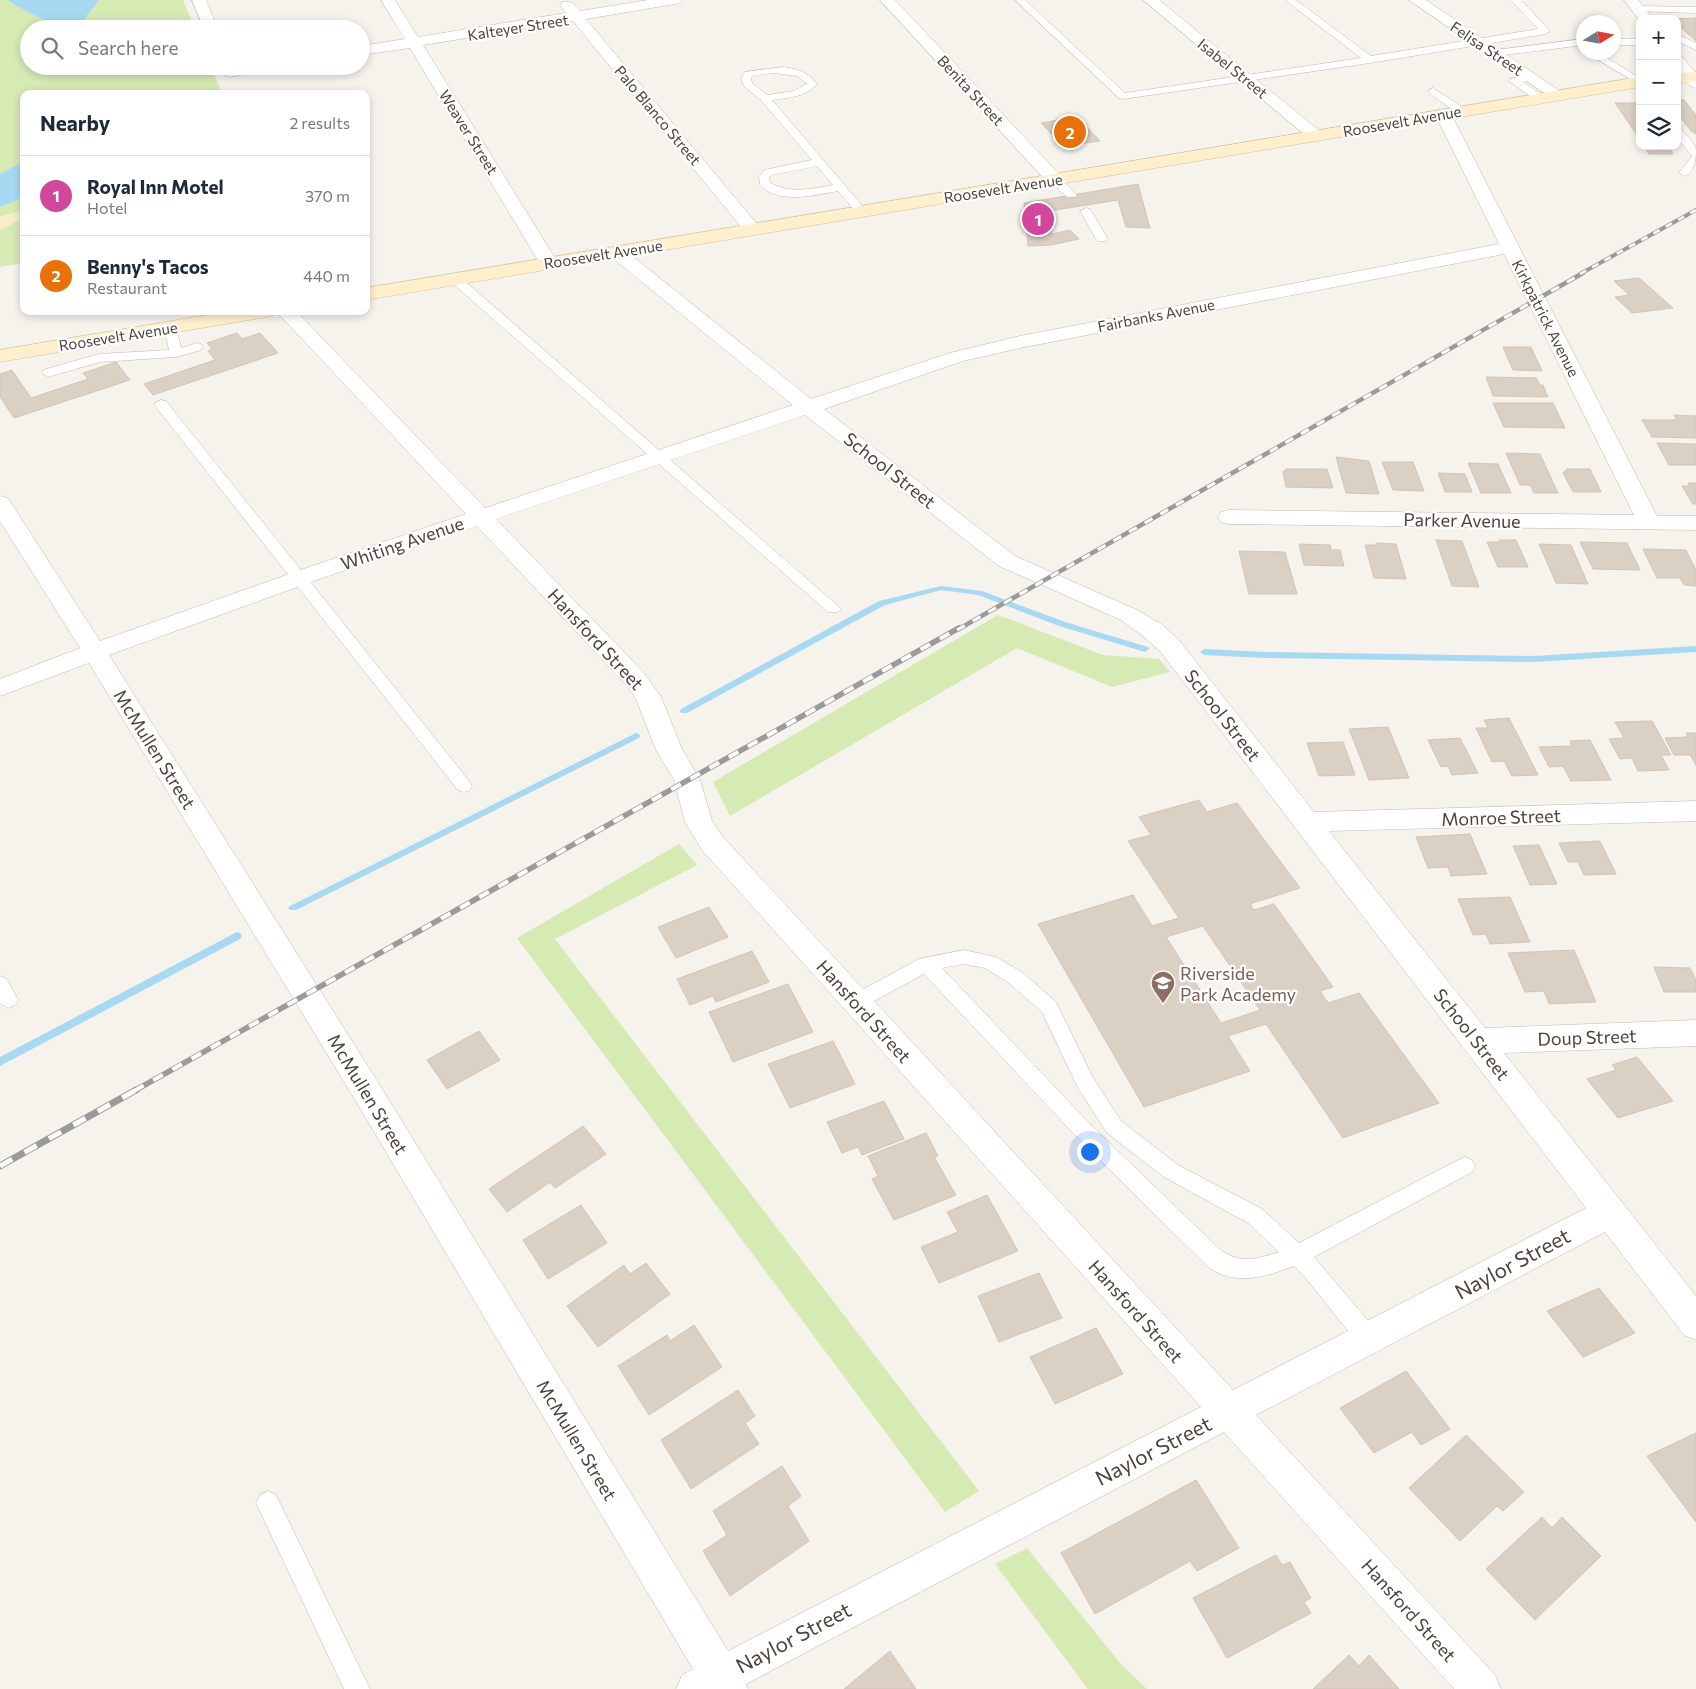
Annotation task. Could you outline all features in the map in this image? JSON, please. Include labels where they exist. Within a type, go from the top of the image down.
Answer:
[{"type":"main road","name":"Roosevelt Avenue","points":[[370,293],[1540,98],[1636,85]]},
{"type":"main road","name":"Roosevelt Avenue","points":[[0,356],[242,315]]},
{"type":"street","points":[[199,0],[207,20]]},
{"type":"street","name":"Weaver Street","points":[[388,0],[550,263]]},
{"type":"street","name":"Palo Blanco Street","points":[[564,0],[752,229]]},
{"type":"street","name":"Kalteyer Street","points":[[370,50],[675,0]]},
{"type":"street","name":"Benita Street","points":[[887,0],[1054,179]]},
{"type":"street","name":"Isabel Street","points":[[1150,0],[1316,136]]},
{"type":"street","name":"Felisa Street","points":[[1416,0],[1558,96]]},
{"type":"street","points":[[1681,66],[1690,79]]},
{"type":"street","points":[[231,75],[236,86]]},
{"type":"street","name":"Kirkpatrick Avenue","points":[[1452,113],[1510,247],[1649,522]]},
{"type":"street","name":"Fairbanks Avenue","points":[[807,406],[957,357],[1020,342],[1510,247]]},
{"type":"street","name":"School Street","points":[[616,252],[807,406],[1007,561],[1129,615],[1152,630],[1169,645],[1696,1323]]},
{"type":"street","name":"Hansford Street","points":[[290,315],[636,680],[648,697],[669,750],[686,780],[700,822],[712,843],[1481,1689]]},
{"type":"street","name":"Whiting Avenue","points":[[0,688],[95,651],[300,578],[807,406]]},
{"type":"street","name":"McMullen Street","points":[[0,503],[95,651],[307,993],[715,1685]]},
{"type":"street","name":"Parker Avenue","points":[[1228,517],[1696,523]]},
{"type":"street","name":"Monroe Street","points":[[1306,822],[1696,811]]},
{"type":"street","name":"Doup Street","points":[[1477,1042],[1696,1032]]},
{"type":"street","name":"Naylor Street","points":[[715,1685],[1228,1411],[1610,1212]]},
{"type":"lane","points":[[1020,0],[1123,96],[1370,60],[1545,31],[1516,0]]},
{"type":"lane","points":[[1290,0],[1370,60]]},
{"type":"lane","points":[[1639,9],[1696,10]]},
{"type":"lane","points":[[1681,39],[1696,47]]},
{"type":"lane","points":[[1571,42],[1576,45]]},
{"type":"lane","points":[[1495,53],[1576,42]]},
{"type":"lane","points":[[1621,42],[1636,42]]},
{"type":"lane","points":[[1600,60],[1636,84]]},
{"type":"lane","points":[[765,98],[801,91],[810,87],[812,84],[809,78],[803,74],[775,70],[748,74],[746,79],[748,84],[765,98],[861,211]]},
{"type":"lane","points":[[1532,78],[1514,81],[1540,98]]},
{"type":"lane","points":[[1433,91],[1452,113]]},
{"type":"lane","points":[[1681,136],[1696,157],[1684,173]]},
{"type":"lane","points":[[820,162],[768,172],[764,178],[765,185],[785,195],[841,187]]},
{"type":"lane","points":[[1054,179],[1071,194]]},
{"type":"lane","points":[[1086,211],[1102,239]]},
{"type":"lane","points":[[455,279],[832,609]]},
{"type":"lane","points":[[170,327],[176,353]]},
{"type":"lane","points":[[48,373],[99,358],[176,353],[197,346]]},
{"type":"lane","points":[[161,404],[464,786]]},
{"type":"lane","points":[[856,1002],[926,964],[964,957],[989,962],[1016,978],[1049,1007],[1085,1082],[1114,1127],[1171,1171],[1256,1216],[1298,1254],[1368,1338]]},
{"type":"lane","points":[[926,964],[1074,1121],[1148,1196],[1223,1266],[1246,1270],[1275,1264],[1298,1254],[1465,1166]]},
{"type":"lane","points":[[268,1503],[357,1689]]},
{"type":"green space","points":[[0,0],[183,0],[191,20],[20,20],[20,75],[215,75],[220,90],[20,90],[20,264],[0,267]]},
{"type":"green space","points":[[998,615],[1103,655],[1159,659],[1170,672],[1112,687],[1017,648],[730,816],[713,782]]},
{"type":"green space","points":[[679,844],[697,865],[555,939],[979,1491],[945,1512],[517,938]]},
{"type":"green space","points":[[1027,1548],[1120,1663],[1147,1689],[1088,1689],[995,1564]]},
{"type":"sand","points":[[20,212],[20,220],[0,230],[0,216]]},
{"type":"water","points":[[8,0],[99,0],[84,20],[45,20]]},
{"type":"water","points":[[20,163],[20,199],[0,207],[0,174]]},
{"type":"building","points":[[1696,18],[1696,41],[1681,28],[1681,19]]},
{"type":"building","points":[[1681,100],[1684,100],[1696,115],[1696,134],[1691,131],[1681,118]]},
{"type":"building","points":[[1615,103],[1636,103],[1636,133]]},
{"type":"building","points":[[1077,117],[1100,141],[1063,146],[1041,123]]},
{"type":"building","points":[[1646,150],[1670,150],[1673,154],[1649,154]]},
{"type":"building","points":[[1138,184],[1150,228],[1126,227],[1118,200],[1049,211],[1052,234],[1070,230],[1079,239],[1051,245],[1028,246],[1024,203]]},
{"type":"building","points":[[1639,278],[1673,308],[1632,313],[1615,297],[1629,295],[1614,281]]},
{"type":"building","points":[[237,333],[242,339],[260,333],[278,353],[153,395],[144,384],[215,360],[208,351],[212,349],[207,343]]},
{"type":"building","points":[[1503,347],[1531,347],[1542,371],[1513,370]]},
{"type":"building","points":[[116,362],[130,380],[14,418],[0,397],[0,374],[12,370],[31,398],[88,379],[83,373]]},
{"type":"building","points":[[1486,377],[1536,378],[1540,385],[1543,385],[1548,397],[1493,396]]},
{"type":"building","points":[[1493,403],[1553,403],[1565,428],[1504,427]]},
{"type":"building","points":[[1674,415],[1696,416],[1696,438],[1652,437],[1642,420],[1677,420]]},
{"type":"building","points":[[1657,443],[1696,444],[1696,465],[1669,465]]},
{"type":"building","points":[[1506,453],[1540,454],[1558,493],[1534,493],[1530,485],[1520,485]]},
{"type":"building","points":[[1336,457],[1369,461],[1379,494],[1346,493]]},
{"type":"building","points":[[1382,462],[1413,462],[1424,491],[1393,490]]},
{"type":"building","points":[[1468,463],[1498,464],[1511,493],[1481,493]]},
{"type":"building","points":[[1286,469],[1327,469],[1333,488],[1286,487],[1283,472]]},
{"type":"building","points":[[1567,469],[1590,469],[1601,492],[1573,492],[1563,473]]},
{"type":"building","points":[[1438,473],[1465,474],[1472,492],[1445,492]]},
{"type":"building","points":[[1688,483],[1696,483],[1696,504],[1693,504],[1682,486],[1690,486]]},
{"type":"building","points":[[1436,540],[1462,541],[1479,587],[1452,586]]},
{"type":"building","points":[[1499,540],[1516,540],[1528,567],[1498,567],[1487,542],[1501,542]]},
{"type":"building","points":[[1580,542],[1627,543],[1640,570],[1593,569]]},
{"type":"building","points":[[1376,543],[1396,544],[1406,579],[1374,578],[1365,545],[1376,545]]},
{"type":"building","points":[[1299,544],[1330,545],[1331,550],[1340,550],[1344,566],[1304,565]]},
{"type":"building","points":[[1539,544],[1571,545],[1588,584],[1556,583]]},
{"type":"building","points":[[1643,549],[1686,550],[1696,570],[1696,586],[1684,585],[1680,578],[1657,578]]},
{"type":"building","points":[[1239,551],[1285,552],[1297,594],[1249,594]]},
{"type":"building","points":[[1509,718],[1538,775],[1512,776],[1504,761],[1492,762],[1476,728],[1488,728],[1484,720]]},
{"type":"building","points":[[1652,721],[1671,755],[1661,755],[1669,770],[1638,771],[1632,758],[1620,759],[1609,739],[1624,738],[1615,722]]},
{"type":"building","points":[[1388,727],[1409,778],[1369,780],[1349,729]]},
{"type":"building","points":[[1686,733],[1696,733],[1696,765],[1690,755],[1674,755],[1665,738],[1688,737]]},
{"type":"building","points":[[1460,738],[1478,773],[1452,775],[1448,766],[1441,767],[1428,740]]},
{"type":"building","points":[[1590,740],[1611,780],[1571,781],[1563,766],[1549,767],[1539,747],[1572,746],[1570,741]]},
{"type":"building","points":[[1343,742],[1355,775],[1319,776],[1307,743]]},
{"type":"building","points":[[1199,800],[1207,812],[1237,803],[1300,888],[1250,904],[1254,910],[1274,904],[1333,987],[1320,991],[1328,1003],[1359,993],[1439,1103],[1343,1138],[1266,1024],[1228,1036],[1250,1071],[1144,1107],[1038,924],[1133,895],[1152,926],[1179,918],[1128,841],[1151,835],[1139,817]],"holes":[[[1203,926],[1260,1010],[1221,1023],[1166,937]]]},
{"type":"building","points":[[1470,834],[1487,874],[1451,876],[1448,867],[1428,868],[1416,837]]},
{"type":"building","points":[[1600,841],[1616,874],[1584,875],[1578,862],[1568,862],[1559,843]]},
{"type":"building","points":[[1539,845],[1557,884],[1530,885],[1513,846]]},
{"type":"building","points":[[1510,897],[1530,942],[1490,944],[1486,934],[1473,935],[1458,899]]},
{"type":"building","points":[[709,907],[728,937],[676,958],[658,927]]},
{"type":"building","points":[[1574,950],[1596,1002],[1549,1004],[1544,991],[1525,992],[1508,953]]},
{"type":"building","points":[[752,951],[769,982],[716,1002],[713,996],[690,1005],[677,979]]},
{"type":"building","points":[[1654,967],[1690,968],[1696,980],[1696,992],[1664,992]]},
{"type":"building","points":[[788,984],[813,1032],[733,1062],[709,1012]]},
{"type":"building","points":[[479,1031],[500,1060],[447,1089],[427,1060]]},
{"type":"building","points":[[833,1041],[855,1084],[790,1108],[768,1064]]},
{"type":"building","points":[[1637,1057],[1673,1101],[1618,1118],[1587,1079],[1616,1070],[1612,1065]]},
{"type":"building","points":[[884,1101],[904,1139],[862,1155],[858,1147],[842,1153],[827,1122]]},
{"type":"building","points":[[583,1126],[606,1154],[555,1188],[550,1182],[507,1212],[489,1189]]},
{"type":"building","points":[[926,1133],[938,1156],[934,1157],[956,1195],[894,1220],[872,1179],[878,1176],[868,1156]]},
{"type":"building","points":[[987,1195],[1018,1251],[939,1283],[921,1247],[958,1232],[947,1212]]},
{"type":"building","points":[[581,1205],[607,1243],[548,1279],[523,1240]]},
{"type":"building","points":[[646,1263],[670,1294],[598,1347],[567,1306],[624,1265],[630,1274]]},
{"type":"building","points":[[1039,1273],[1062,1318],[999,1342],[978,1296]]},
{"type":"building","points":[[1599,1288],[1635,1333],[1583,1357],[1547,1311]]},
{"type":"building","points":[[694,1325],[722,1367],[649,1415],[618,1366],[667,1335],[670,1341]]},
{"type":"building","points":[[1096,1328],[1123,1374],[1055,1404],[1030,1357]]},
{"type":"building","points":[[1406,1371],[1450,1429],[1421,1445],[1412,1432],[1374,1453],[1340,1408]]},
{"type":"building","points":[[738,1390],[755,1416],[745,1423],[759,1444],[691,1489],[661,1440]]},
{"type":"building","points":[[1696,1433],[1696,1522],[1647,1456]]},
{"type":"building","points":[[1466,1435],[1524,1492],[1503,1511],[1497,1506],[1460,1541],[1409,1488]]},
{"type":"building","points":[[782,1466],[801,1496],[788,1506],[809,1541],[730,1596],[703,1551],[727,1535],[713,1511]]},
{"type":"building","points":[[1196,1480],[1239,1548],[1197,1571],[1190,1561],[1095,1614],[1061,1553]]},
{"type":"building","points":[[1542,1517],[1552,1528],[1562,1517],[1601,1556],[1535,1620],[1486,1569]]},
{"type":"building","points":[[1276,1555],[1282,1565],[1290,1562],[1311,1598],[1304,1602],[1311,1613],[1227,1658],[1193,1598]]},
{"type":"building","points":[[890,1651],[916,1689],[844,1689]]},
{"type":"building","points":[[1349,1655],[1359,1666],[1369,1655],[1399,1689],[1313,1689]]},
{"type":"waterway","points":[[684,711],[882,603],[941,588],[979,593],[1062,624],[1145,649]]},
{"type":"waterway","points":[[1204,652],[1265,655],[1534,659],[1696,649]]},
{"type":"waterway","points":[[293,908],[636,736]]},
{"type":"waterway","points":[[0,1062],[237,936]]},
{"type":"railway","points":[[1580,274],[1696,210]]},
{"type":"railway","points":[[957,630],[1583,273]]},
{"type":"railway","points":[[134,1091],[959,628]]},
{"type":"railway","points":[[0,1166],[136,1090]]},
{"type":"place","name":"Benny's Tacos","points":[[1070,132]]},
{"type":"place","name":"Royal Inn Motel","points":[[1038,219]]},
{"type":"place","name":"Riverside Park Academy","points":[[1163,1004]]}]
